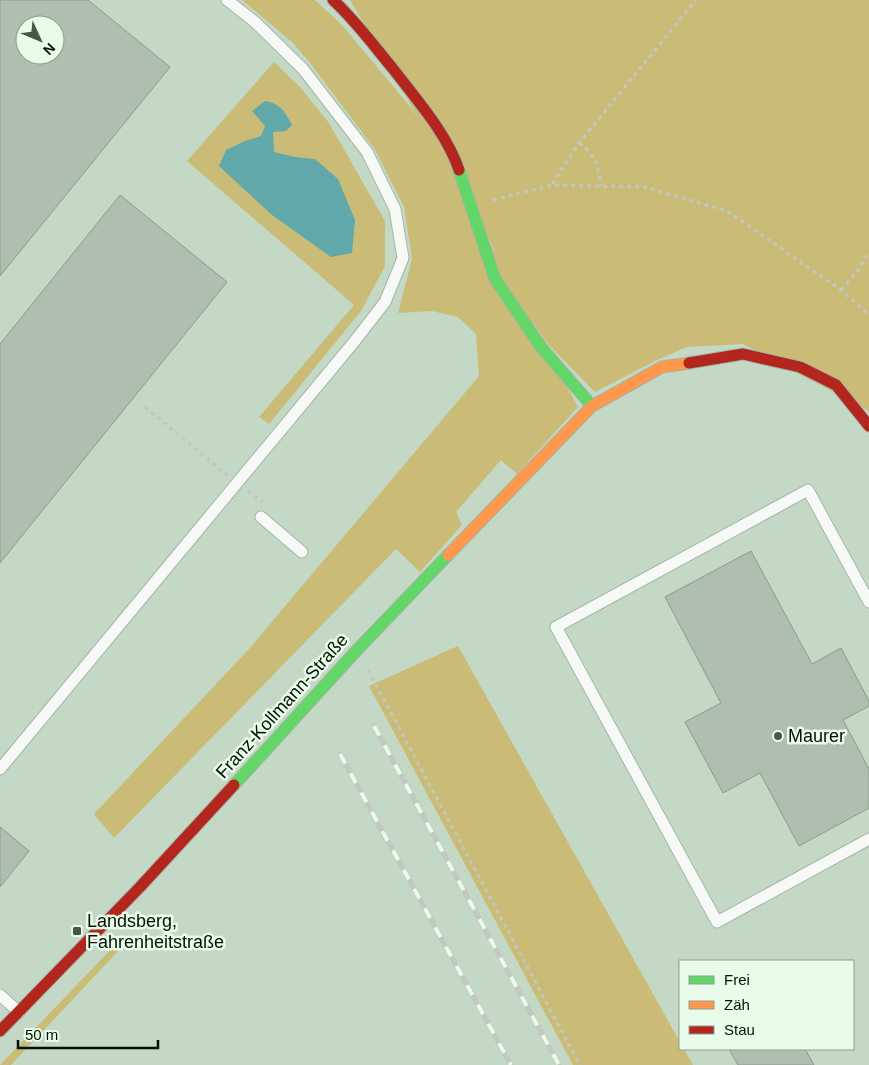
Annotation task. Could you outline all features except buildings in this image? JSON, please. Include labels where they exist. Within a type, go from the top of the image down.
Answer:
[{"type":"street","points":[[333,0],[351,17],[421,105],[454,156],[495,279],[541,348],[592,406]]},
{"type":"street","name":"Franz-Kollmann-Straße","points":[[0,1031],[140,887],[357,650],[592,406],[662,367],[743,354],[800,367],[836,385],[869,426]]},
{"type":"lane","points":[[0,769],[238,484],[385,302],[403,258],[395,209],[367,152],[304,69],[255,22],[227,0]]},
{"type":"lane","points":[[869,602],[808,490],[556,627],[717,922],[869,839]]},
{"type":"lane","points":[[261,517],[302,552]]},
{"type":"lane","points":[[0,995],[19,1012]]},
{"type":"path","points":[[552,185],[579,143],[696,0]]},
{"type":"path","points":[[579,143],[597,163],[601,186]]},
{"type":"path","points":[[470,206],[552,185],[645,187],[727,211],[841,290],[869,316]]},
{"type":"path","points":[[841,290],[859,269],[869,252]]},
{"type":"path","points":[[144,408],[238,484],[270,507]]},
{"type":"path","points":[[357,650],[580,1065]]},
{"type":"shaded area","points":[[242,0],[315,0],[342,25],[413,110],[446,160],[578,407],[517,474],[501,460],[456,512],[462,525],[420,572],[396,549],[114,838],[94,814],[248,650],[479,376],[476,334],[458,317],[432,311],[398,313],[412,259],[404,207],[374,148],[310,63],[293,43]]},
{"type":"shaded area","points":[[350,0],[869,0],[869,411],[743,344],[687,347],[659,359],[595,392],[546,342],[502,275],[495,250]]},
{"type":"shaded area","points":[[274,62],[300,87],[329,123],[385,221],[385,266],[361,311],[269,424],[259,417],[354,305],[187,161]]},
{"type":"shaded area","points":[[458,646],[679,1040],[679,1050],[685,1050],[693,1065],[573,1065],[369,686]]},
{"type":"shaded area","points":[[118,942],[122,947],[11,1065],[0,1065]]},
{"type":"water","points":[[265,101],[275,104],[282,109],[292,125],[286,131],[273,132],[274,152],[315,159],[338,179],[355,220],[352,253],[331,257],[272,215],[219,166],[226,150],[261,136],[265,126],[252,111]]},
{"type":"railway","points":[[374,726],[559,1065]]},
{"type":"railway","points":[[340,754],[511,1065]]},
{"type":"traffic: fast","points":[[459,170],[495,279],[541,347],[592,406]]},
{"type":"traffic: fast","points":[[234,785],[357,650],[448,555]]},
{"type":"traffic: slow","points":[[448,555],[592,406],[662,367],[689,363]]},
{"type":"traffic: jam","points":[[333,0],[365,34],[422,105],[447,143],[459,170]]},
{"type":"traffic: jam","points":[[689,363],[743,354],[800,367],[836,385],[869,426]]},
{"type":"traffic: jam","points":[[0,1031],[140,887],[234,785]]},
{"type":"place","name":"Maurer","points":[[778,736]]},
{"type":"place","name":"Landsberg, Fahrenheitstraße","points":[[77,931]]}]
